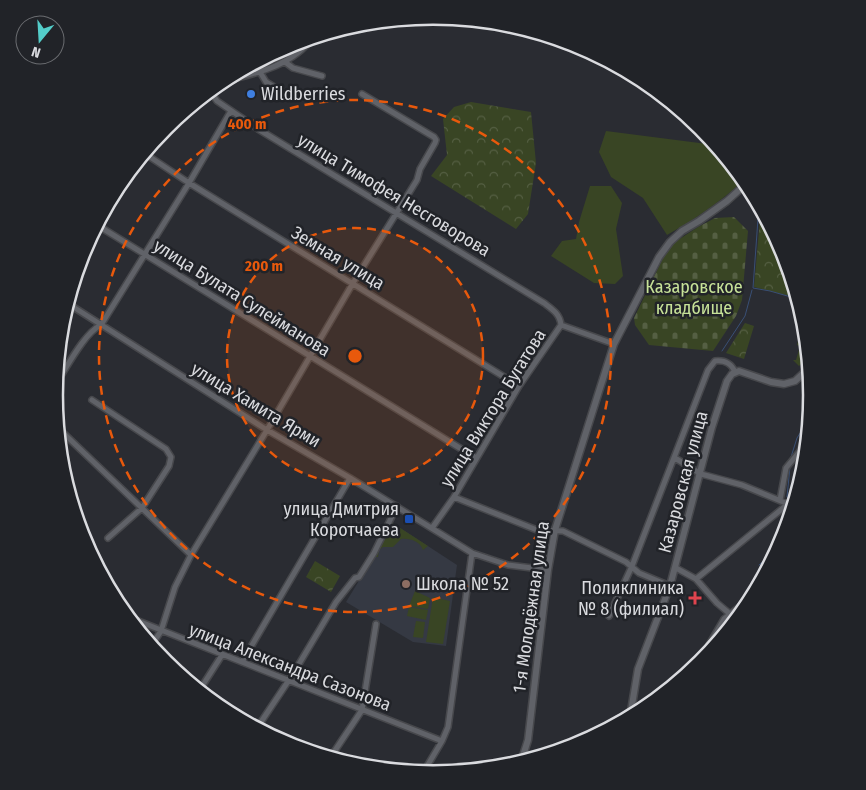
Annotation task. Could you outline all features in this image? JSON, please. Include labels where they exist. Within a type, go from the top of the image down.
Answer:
[{"type":"street","points":[[251,74],[285,62],[296,51]]},
{"type":"street","points":[[285,62],[292,68],[322,76]]},
{"type":"street","points":[[260,72],[266,82],[287,96]]},
{"type":"street","points":[[155,639],[161,631],[175,587],[191,555],[353,283],[417,180],[420,169],[435,143],[434,137],[362,94]]},
{"type":"street","name":"улица Тимофея Несговорова","points":[[214,97],[231,111],[544,303],[555,312],[561,324]]},
{"type":"street","points":[[64,372],[93,330],[101,325],[231,111]]},
{"type":"street","name":"Земная улица","points":[[149,158],[520,386]]},
{"type":"street","name":"1-я Молодёжная улица","points":[[524,753],[528,740],[548,570],[555,530],[614,344],[659,257],[670,242],[682,231],[727,201],[741,189]]},
{"type":"street","name":"улица Булата Сулейманова","points":[[103,228],[221,303],[476,458]]},
{"type":"street","name":"улица Хамита Ярми","points":[[74,307],[267,430],[397,506],[472,553],[508,565],[548,570]]},
{"type":"street","name":"улица Виктора Бугатова","points":[[432,528],[454,497],[520,386],[561,324],[614,344]]},
{"type":"street","points":[[609,616],[632,566],[708,370],[715,361],[728,362],[735,372],[784,384],[795,381],[802,374]]},
{"type":"street","name":"Казаровская улица","points":[[631,707],[638,669],[676,568],[712,427],[727,381],[735,372]]},
{"type":"street","points":[[92,400],[166,449],[171,457],[168,466],[142,508],[108,538]]},
{"type":"street","points":[[65,435],[191,555]]},
{"type":"street","points":[[780,500],[786,468],[798,453]]},
{"type":"street","points":[[675,458],[701,474],[742,485],[786,503]]},
{"type":"street","points":[[242,662],[350,478]]},
{"type":"street","points":[[454,497],[522,526],[537,530],[563,531],[632,566],[640,573],[670,586]]},
{"type":"street","points":[[261,722],[336,602],[355,578],[359,577],[397,506]]},
{"type":"street","points":[[696,579],[784,510]]},
{"type":"street","points":[[428,765],[448,727],[472,553]]},
{"type":"street","points":[[676,568],[696,579],[717,603],[730,614]]},
{"type":"street","points":[[715,635],[724,619],[733,611]]},
{"type":"street","name":"улица Александра Сазонова","points":[[141,623],[442,741]]},
{"type":"street","points":[[335,751],[362,710],[376,624]]},
{"type":"street","points":[[203,684],[222,655]]},
{"type":"shaded area","name":"Школа № 52","points":[[391,522],[457,565],[446,646],[413,642],[346,602],[376,553]]},
{"type":"green space","points":[[471,102],[531,112],[536,163],[528,214],[516,229],[431,176],[447,155],[443,119],[454,107]]},
{"type":"green space","points":[[606,131],[704,144],[738,185],[706,210],[667,235],[643,198],[611,177],[599,152]]},
{"type":"green space","points":[[590,186],[611,186],[622,203],[616,229],[623,276],[615,284],[594,283],[551,256],[562,241],[576,239]]},
{"type":"green space","name":"Казаровское кладбище","points":[[734,217],[748,231],[742,300],[736,316],[713,351],[649,345],[635,325],[634,318],[665,254],[675,242],[698,227],[715,218]]},
{"type":"green space","points":[[760,222],[775,253],[789,296],[754,287]]},
{"type":"green space","points":[[745,323],[754,326],[744,359],[726,353]]},
{"type":"green space","points":[[800,346],[801,364],[799,366],[793,360],[796,360]]},
{"type":"green space","points":[[391,522],[428,546],[423,550],[420,544],[414,541],[401,539],[393,547],[383,547],[379,550],[378,557],[374,557]]},
{"type":"green space","points":[[315,561],[340,576],[331,592],[306,577]]},
{"type":"green space","points":[[415,591],[430,598],[428,609],[409,606]]},
{"type":"green space","points":[[433,597],[450,601],[443,644],[426,642]]},
{"type":"green space","points":[[409,607],[428,610],[426,620],[407,616]]},
{"type":"green space","points":[[416,621],[425,622],[423,638],[413,637]]},
{"type":"waterway","points":[[758,219],[753,288],[789,296]]},
{"type":"waterway","points":[[722,351],[745,316],[752,290]]},
{"type":"waterway","points":[[791,457],[801,432]]},
{"type":"waterway","points":[[788,498],[790,467]]},
{"type":"waterway","points":[[759,565],[764,561]]},
{"type":"place","name":"Wildberries","points":[[251,94]]},
{"type":"place","name":"улица Дмитрия Коротчаева","points":[[409,519]]},
{"type":"place","name":"Школа № 52","points":[[406,584]]},
{"type":"place","name":"Поликлиника № 8 (филиал)","points":[[695,598]]}]
